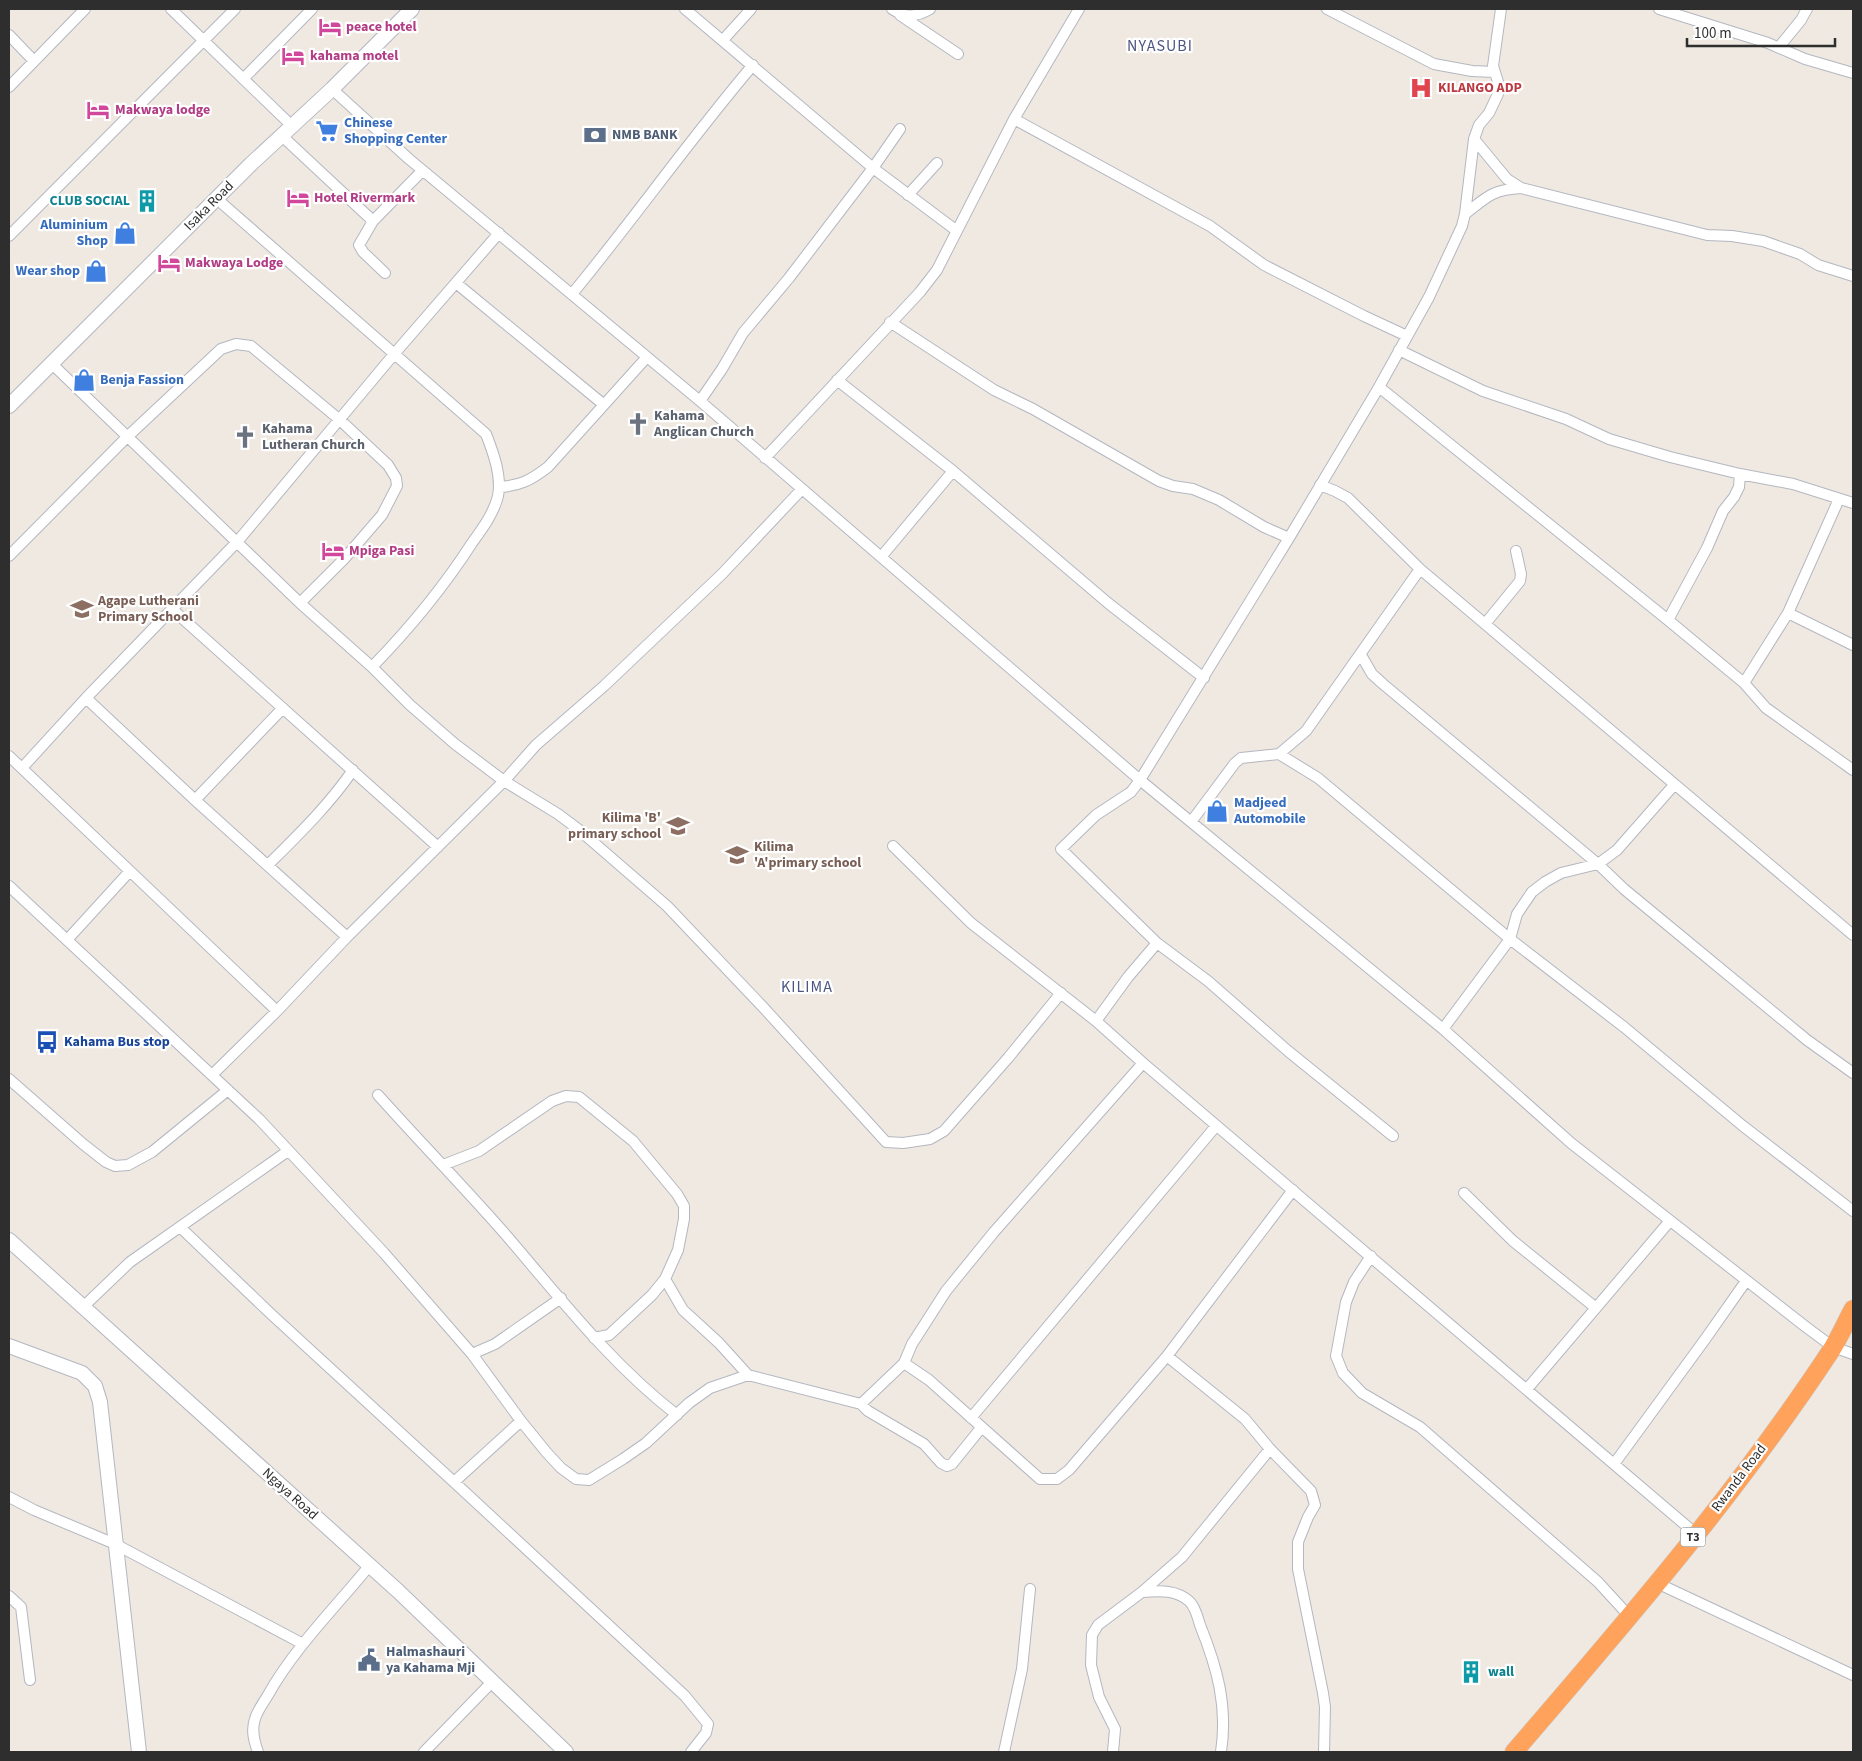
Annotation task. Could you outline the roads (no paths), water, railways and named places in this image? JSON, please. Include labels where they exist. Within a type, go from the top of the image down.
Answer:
[{"type":"highway","name":"Rwanda Road","points":[[1514,1752],[1630,1617],[1746,1471],[1833,1347],[1853,1309]]},
{"type":"street","points":[[9,87],[85,9]]},
{"type":"street","points":[[171,9],[244,79],[287,131],[373,221]]},
{"type":"street","points":[[9,236],[235,9]]},
{"type":"street","points":[[244,79],[312,9]]},
{"type":"street","name":"Isaka Road","points":[[9,406],[251,164],[332,89],[412,9]]},
{"type":"street","points":[[685,9],[873,168],[957,231]]},
{"type":"street","points":[[723,40],[751,9]]},
{"type":"street","points":[[896,12],[910,16],[930,9]]},
{"type":"street","points":[[765,458],[920,292],[937,270],[1014,119],[1079,9]]},
{"type":"street","points":[[1327,9],[1345,13],[1434,64],[1472,71],[1495,72]]},
{"type":"street","points":[[1394,1136],[1288,1051],[1208,982],[1156,943],[1061,849],[1096,814],[1131,792],[1140,780],[1289,538],[1429,297],[1462,226],[1474,139],[1479,125],[1496,102],[1499,85],[1493,66],[1501,9]]},
{"type":"street","points":[[1658,9],[1779,47],[1805,58],[1853,73]]},
{"type":"street","points":[[1779,47],[1801,20],[1806,9]]},
{"type":"street","points":[[896,12],[958,54]]},
{"type":"street","points":[[9,35],[34,61]]},
{"type":"street","points":[[572,294],[613,245],[713,112],[753,65]]},
{"type":"street","points":[[332,89],[422,171],[700,400],[1140,780],[1443,1029],[1571,1143],[1670,1222],[1833,1347],[1853,1354]]},
{"type":"street","points":[[1014,119],[1210,226],[1264,265],[1407,336]]},
{"type":"street","points":[[700,400],[722,369],[743,333],[789,278],[873,168],[900,129]]},
{"type":"street","points":[[1474,139],[1507,179],[1521,188]]},
{"type":"street","points":[[908,195],[938,163]]},
{"type":"street","points":[[385,272],[363,252],[359,245],[373,221],[422,171]]},
{"type":"street","points":[[1465,214],[1492,193],[1505,189],[1521,188],[1707,234],[1764,242],[1800,254],[1818,265],[1853,276]]},
{"type":"street","points":[[218,199],[486,434],[493,452],[499,487],[494,507],[465,554],[416,620],[372,667]]},
{"type":"street","points":[[22,768],[86,698],[237,542],[395,353],[499,233]]},
{"type":"street","points":[[456,283],[603,404]]},
{"type":"street","points":[[890,322],[994,390],[1033,409],[1159,481],[1173,486],[1193,489],[1219,500],[1264,527],[1289,538]]},
{"type":"street","points":[[9,556],[127,437],[220,349],[236,344],[251,346],[340,420],[388,465],[396,478],[397,486],[382,515],[344,559],[300,603]]},
{"type":"street","points":[[1399,350],[1483,391],[1566,419],[1609,439],[1670,457],[1740,474],[1793,484],[1853,503]]},
{"type":"street","points":[[499,487],[515,486],[535,477],[548,467],[647,357]]},
{"type":"street","points":[[51,363],[300,603],[372,667],[410,705],[455,744],[504,781],[558,814],[578,829],[666,906],[762,1006],[886,1142],[903,1143],[930,1139],[944,1131],[1008,1058],[1061,993]]},
{"type":"street","points":[[837,380],[954,471],[1108,603],[1204,678]]},
{"type":"street","points":[[1378,387],[1668,620],[1744,683],[1766,708],[1853,770]]},
{"type":"street","points":[[881,557],[954,471]]},
{"type":"street","points":[[1668,620],[1707,548],[1723,511],[1739,487],[1740,474]]},
{"type":"street","points":[[1320,485],[1348,498],[1420,569],[1853,935]]},
{"type":"street","points":[[212,1075],[504,781],[536,745],[604,686],[722,574],[802,489]]},
{"type":"street","points":[[1744,683],[1788,613],[1839,499]]},
{"type":"street","points":[[1485,624],[1520,581],[1522,574],[1516,551]]},
{"type":"street","points":[[1191,822],[1235,763],[1241,758],[1279,754],[1306,731],[1420,569]]},
{"type":"street","points":[[173,610],[438,847]]},
{"type":"street","points":[[1788,613],[1853,645]]},
{"type":"street","points":[[1360,655],[1372,674],[1383,684],[1598,864],[1624,889],[1807,1040],[1853,1072]]},
{"type":"street","points":[[86,698],[195,800],[347,937]]},
{"type":"street","points":[[195,800],[283,708]]},
{"type":"street","points":[[1279,754],[1318,778],[1510,939],[1624,1027],[1743,1126],[1853,1211]]},
{"type":"street","points":[[9,756],[277,1011]]},
{"type":"street","points":[[268,865],[326,805],[353,770]]},
{"type":"street","points":[[1443,1029],[1510,939],[1518,914],[1532,892],[1545,882],[1573,869],[1598,864],[1617,850],[1674,784]]},
{"type":"street","points":[[893,846],[971,923],[1096,1021],[1216,1126],[1696,1534]]},
{"type":"street","points":[[67,940],[130,871]]},
{"type":"street","points":[[9,886],[260,1120],[384,1253],[472,1354],[521,1421],[561,1468],[576,1478],[589,1480],[646,1443],[689,1403],[710,1388],[748,1375],[861,1404],[868,1412],[924,1444],[946,1466],[952,1464],[981,1428]]},
{"type":"street","points":[[1096,1021],[1156,943]]},
{"type":"street","points":[[861,1404],[904,1363],[912,1344],[946,1291],[1001,1225],[1143,1063]]},
{"type":"street","points":[[9,1079],[83,1144],[106,1162],[115,1166],[128,1165],[152,1152],[228,1090]]},
{"type":"street","points":[[378,1095],[443,1165],[594,1338],[639,1384],[678,1415]]},
{"type":"street","points":[[443,1165],[479,1151],[552,1100],[566,1096],[579,1098],[633,1141],[671,1186],[684,1206],[684,1219],[678,1250],[665,1280],[652,1295],[609,1335],[594,1338]]},
{"type":"street","points":[[971,1418],[1216,1126]]},
{"type":"street","points":[[83,1307],[130,1262],[288,1151]]},
{"type":"street","points":[[904,1363],[929,1380],[1040,1479],[1056,1479],[1069,1470],[1167,1356],[1293,1190]]},
{"type":"street","points":[[1464,1193],[1513,1240],[1596,1308]]},
{"type":"street","points":[[1527,1389],[1670,1222]]},
{"type":"street","points":[[181,1228],[271,1314],[678,1690],[708,1724],[706,1733],[691,1752]]},
{"type":"street","name":"Ngaya Road","points":[[9,1240],[370,1565],[566,1752]]},
{"type":"street","points":[[1371,1256],[1354,1282],[1346,1302],[1336,1356],[1344,1373],[1362,1394],[1420,1427],[1598,1582],[1630,1617]]},
{"type":"street","points":[[665,1280],[683,1310],[720,1343],[748,1375]]},
{"type":"street","points":[[1614,1464],[1746,1281]]},
{"type":"street","points":[[472,1354],[495,1344],[561,1298]]},
{"type":"street","points":[[9,1346],[82,1373],[96,1386],[100,1402],[139,1752]]},
{"type":"street","points":[[1167,1356],[1245,1418],[1270,1449],[1311,1491],[1315,1505],[1298,1542],[1298,1569],[1324,1693],[1324,1752]]},
{"type":"street","points":[[454,1482],[521,1421]]},
{"type":"street","points":[[1113,1752],[1115,1729],[1099,1697],[1091,1665],[1092,1635],[1098,1625],[1142,1592],[1182,1557],[1270,1449]]},
{"type":"street","points":[[9,1497],[34,1510],[115,1544],[303,1644]]},
{"type":"street","points":[[258,1752],[253,1737],[255,1718],[279,1676],[303,1644],[340,1603],[370,1565]]},
{"type":"street","points":[[1657,1583],[1853,1675]]},
{"type":"street","points":[[1004,1752],[1022,1669],[1030,1589]]},
{"type":"street","points":[[1142,1592],[1176,1593],[1192,1602],[1213,1658],[1223,1704],[1221,1752]]},
{"type":"street","points":[[9,1596],[21,1607],[30,1680]]},
{"type":"street","points":[[424,1752],[492,1682]]},
{"type":"place","name":"peace hotel","points":[[330,27]]},
{"type":"place","name":"kahama motel","points":[[293,56]]},
{"type":"place","name":"KILANGO ADP","points":[[1421,88]]},
{"type":"place","name":"Makwaya lodge","points":[[98,110]]},
{"type":"place","name":"Chinese Shopping Center","points":[[327,131]]},
{"type":"place","name":"NMB BANK","points":[[595,135]]},
{"type":"place","name":"Hotel Rivermark","points":[[298,198]]},
{"type":"place","name":"CLUB SOCIAL","points":[[147,201]]},
{"type":"place","name":"Aluminium Shop","points":[[125,233]]},
{"type":"place","name":"Makwaya Lodge","points":[[169,263]]},
{"type":"place","name":"Wear shop","points":[[96,271]]},
{"type":"place","name":"Benja Fassion","points":[[84,380]]},
{"type":"place","name":"Kahama Anglican Church","points":[[638,424]]},
{"type":"place","name":"Kahama Lutheran Church","points":[[245,437]]},
{"type":"place","name":"Mpiga Pasi","points":[[333,551]]},
{"type":"place","name":"Agape Lutherani Primary School","points":[[82,609]]},
{"type":"place","name":"Madjeed Automobile","points":[[1217,811]]},
{"type":"place","name":"Kilima 'B' primary school","points":[[678,826]]},
{"type":"place","name":"Kilima 'A'primary school","points":[[737,855]]},
{"type":"place","name":"Kahama Bus stop","points":[[47,1042]]},
{"type":"place","name":"Halmashauri ya Kahama Mji","points":[[369,1660]]},
{"type":"place","name":"wall","points":[[1471,1672]]},
{"type":"district","name":"NYASUBI","points":[[1160,46]]},
{"type":"district","name":"KILIMA","points":[[807,987]]}]
